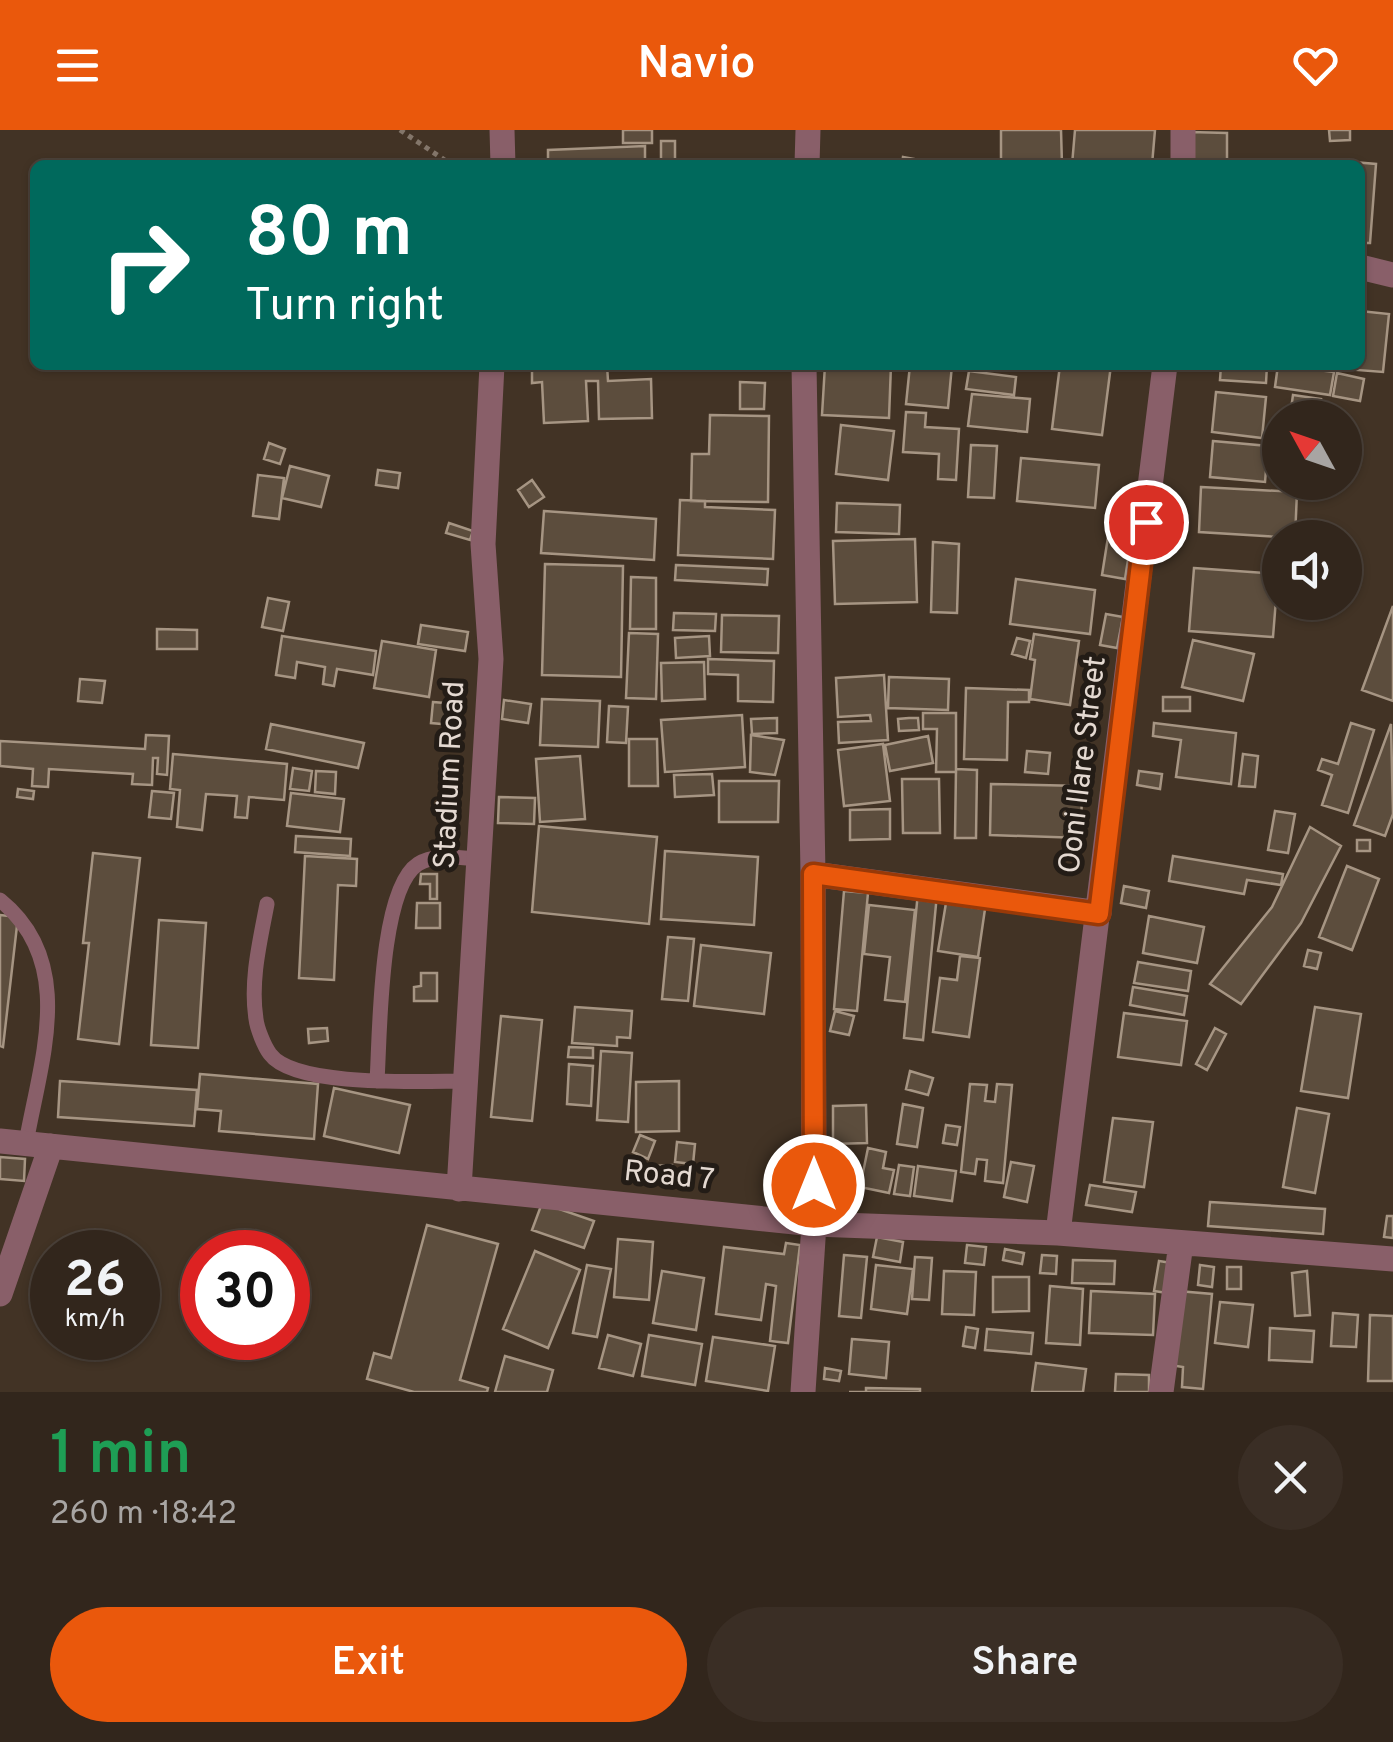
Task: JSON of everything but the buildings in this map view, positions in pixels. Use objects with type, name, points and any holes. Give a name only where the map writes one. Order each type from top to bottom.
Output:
[{"type":"street","points":[[502,130],[504,160]]},
{"type":"street","points":[[807,160],[808,130]]},
{"type":"street","points":[[1183,130],[1183,160]]},
{"type":"street","points":[[1365,268],[1393,275]]},
{"type":"street","name":"Stadium Road","points":[[459,1189],[490,659],[484,544],[492,370]]},
{"type":"street","points":[[803,1392],[814,1224],[813,874],[804,370]]},
{"type":"street","name":"Ooni Ilare Street","points":[[1058,1233],[1164,370]]},
{"type":"street","points":[[813,874],[1099,914]]},
{"type":"street","points":[[0,1294],[26,1143]]},
{"type":"street","name":"Road 7","points":[[26,1143],[814,1224],[1058,1233],[1393,1259]]},
{"type":"street","points":[[1161,1392],[1181,1243]]},
{"type":"lane","points":[[377,1080],[386,944],[400,884],[417,865],[441,857],[478,858]]},
{"type":"lane","points":[[0,900],[28,927],[40,949],[46,974],[48,1012],[26,1143]]},
{"type":"lane","points":[[267,904],[255,969],[256,1021],[270,1056],[288,1068],[327,1078],[465,1082]]},
{"type":"path","points":[[400,130],[445,160]]},
{"type":"route","points":[[814,1185],[813,874],[1099,914],[1146,522]]}]
